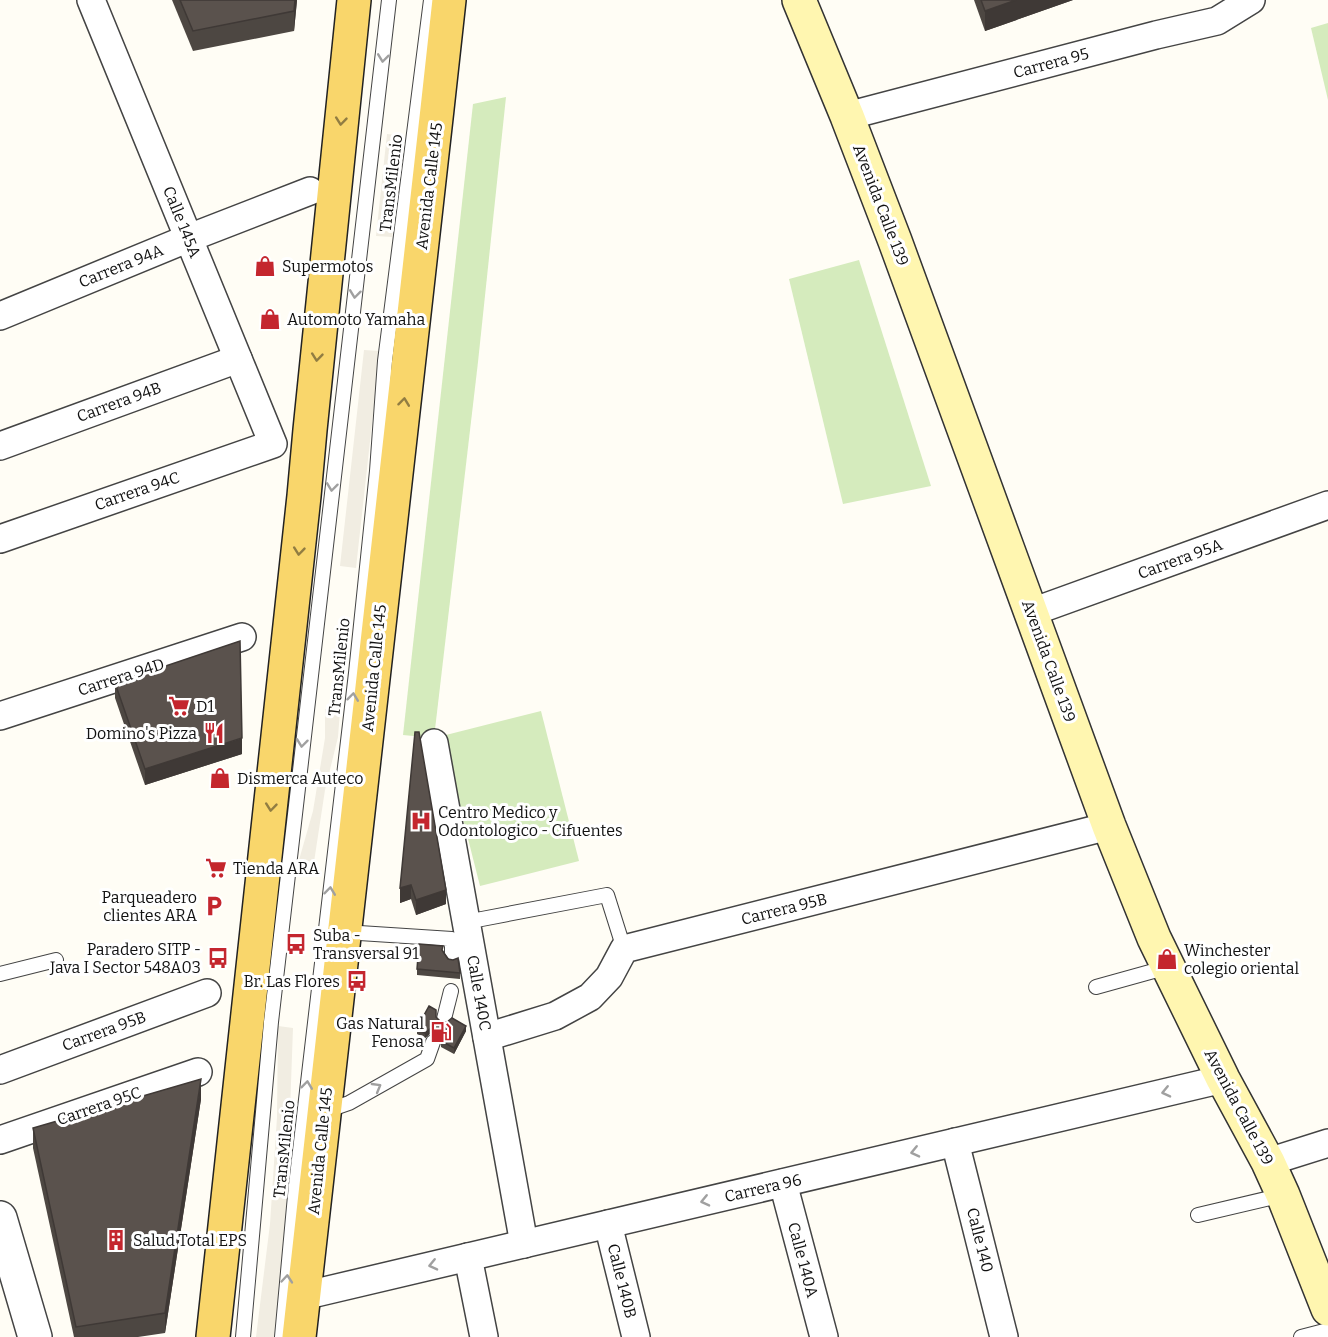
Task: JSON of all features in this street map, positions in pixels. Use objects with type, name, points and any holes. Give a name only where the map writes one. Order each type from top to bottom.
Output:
[{"type":"main road","points":[[213,1337],[301,531],[354,0]]},
{"type":"main road","name":"Avenida Calle 145","points":[[299,1337],[438,109],[448,0]]},
{"type":"main road","name":"Avenida Calle 139","points":[[799,0],[847,116],[1032,612],[1109,826],[1154,938],[1223,1079],[1268,1162],[1328,1309]]},
{"type":"street","name":"Calle 145A","points":[[91,0],[273,444]]},
{"type":"street","name":"Carrera 95","points":[[847,116],[1217,21],[1251,0]]},
{"type":"street","name":"Carrera 94A","points":[[0,316],[310,191]]},
{"type":"street","name":"Carrera 94B","points":[[0,446],[238,359]]},
{"type":"street","name":"Carrera 94C","points":[[0,539],[273,444]]},
{"type":"street","name":"Carrera 95A","points":[[1032,612],[1328,505]]},
{"type":"street","name":"Carrera 94D","points":[[0,716],[242,637]]},
{"type":"street","name":"Calle 140C","points":[[434,743],[524,1244]]},
{"type":"street","name":"Carrera 95B","points":[[624,950],[1109,826]]},
{"type":"street","points":[[487,1037],[555,1016],[591,997],[609,977],[624,950]]},
{"type":"street","name":"Carrera 95B","points":[[0,1070],[207,993]]},
{"type":"street","name":"Carrera 95C","points":[[0,1140],[198,1072]]},
{"type":"street","name":"Carrera 96","points":[[303,1296],[1223,1079]]},
{"type":"street","name":"Calle 140","points":[[956,1142],[1004,1337]]},
{"type":"street","points":[[1268,1162],[1328,1143]]},
{"type":"street","name":"Calle 140A","points":[[783,1183],[824,1337]]},
{"type":"street","points":[[0,1218],[35,1337]]},
{"type":"street","name":"Calle 140B","points":[[608,1224],[636,1337]]},
{"type":"street","points":[[468,1257],[484,1337]]},
{"type":"lane","name":"TransMilenio","points":[[243,1337],[271,1022],[389,0]]},
{"type":"lane","name":"TransMilenio","points":[[282,1337],[297,1173],[356,673],[377,471],[385,361],[431,0]]},
{"type":"lane","points":[[466,922],[607,895],[624,950]]},
{"type":"lane","points":[[344,932],[452,939],[452,956]]},
{"type":"lane","points":[[0,974],[56,960]]},
{"type":"lane","points":[[1096,987],[1168,967]]},
{"type":"lane","points":[[444,1019],[451,991]]},
{"type":"lane","points":[[324,1112],[349,1103],[427,1059],[432,1042]]},
{"type":"lane","points":[[1198,1215],[1283,1195]]},
{"type":"lane","points":[[1300,1337],[1328,1330]]},
{"type":"green space","points":[[1328,23],[1328,100],[1311,28]]},
{"type":"green space","points":[[506,97],[434,738],[403,735],[473,104]]},
{"type":"green space","points":[[859,260],[931,486],[843,504],[789,279]]},
{"type":"green space","points":[[541,711],[579,861],[480,886],[442,736]]},
{"type":"shaded area","points":[[387,134],[404,136],[392,237],[376,236]]},
{"type":"shaded area","points":[[364,350],[380,351],[356,568],[340,566]]},
{"type":"shaded area","points":[[325,709],[340,711],[338,737],[325,790],[314,862],[299,860],[313,811],[325,738]]},
{"type":"shaded area","points":[[278,1026],[293,1028],[287,1194],[276,1337],[256,1337],[270,1224],[277,1117]]},
{"type":"building","points":[[180,0],[295,0],[294,11],[193,31]]},
{"type":"building","points":[[981,0],[1016,0],[985,11]]},
{"type":"building","name":"D1","points":[[240,641],[242,738],[145,769],[115,683]]},
{"type":"building","name":"Centro Medico y Odontologico - Cifuentes","points":[[415,732],[419,732],[446,890],[416,900],[411,885],[400,888]]},
{"type":"building","points":[[419,944],[443,946],[442,950],[448,959],[458,958],[460,973],[417,969]]},
{"type":"building","name":"Gas Natural Fenosa","points":[[429,1006],[436,1010],[436,1017],[441,1022],[447,1022],[452,1018],[466,1026],[454,1048],[441,1041],[442,1035],[437,1029],[431,1028],[425,1033],[417,1028]]},
{"type":"building","name":"Salud Total EPS","points":[[201,1079],[165,1313],[76,1327],[33,1128]]},
{"type":"place","name":"Supermotos","points":[[265,266]]},
{"type":"place","name":"Automoto Yamaha","points":[[270,319]]},
{"type":"place","name":"D1","points":[[179,706]]},
{"type":"place","name":"Domino's Pizza","points":[[214,733]]},
{"type":"place","name":"Dismerca Auteco","points":[[220,778]]},
{"type":"place","name":"Centro Medico y Odontologico - Cifuentes","points":[[421,821]]},
{"type":"place","name":"Tienda ARA","points":[[216,868]]},
{"type":"place","name":"Parqueadero clientes ARA","points":[[214,906]]},
{"type":"place","name":"Suba - Transversal 91","points":[[296,944]]},
{"type":"place","name":"Paradero SITP - Java I Sector 548A03","points":[[218,958]]},
{"type":"place","name":"Winchester colegio oriental","points":[[1167,959]]},
{"type":"place","name":"Br. Las Flores","points":[[357,981]]},
{"type":"place","name":"Gas Natural Fenosa","points":[[441,1032]]},
{"type":"place","name":"Salud Total EPS","points":[[116,1240]]}]
